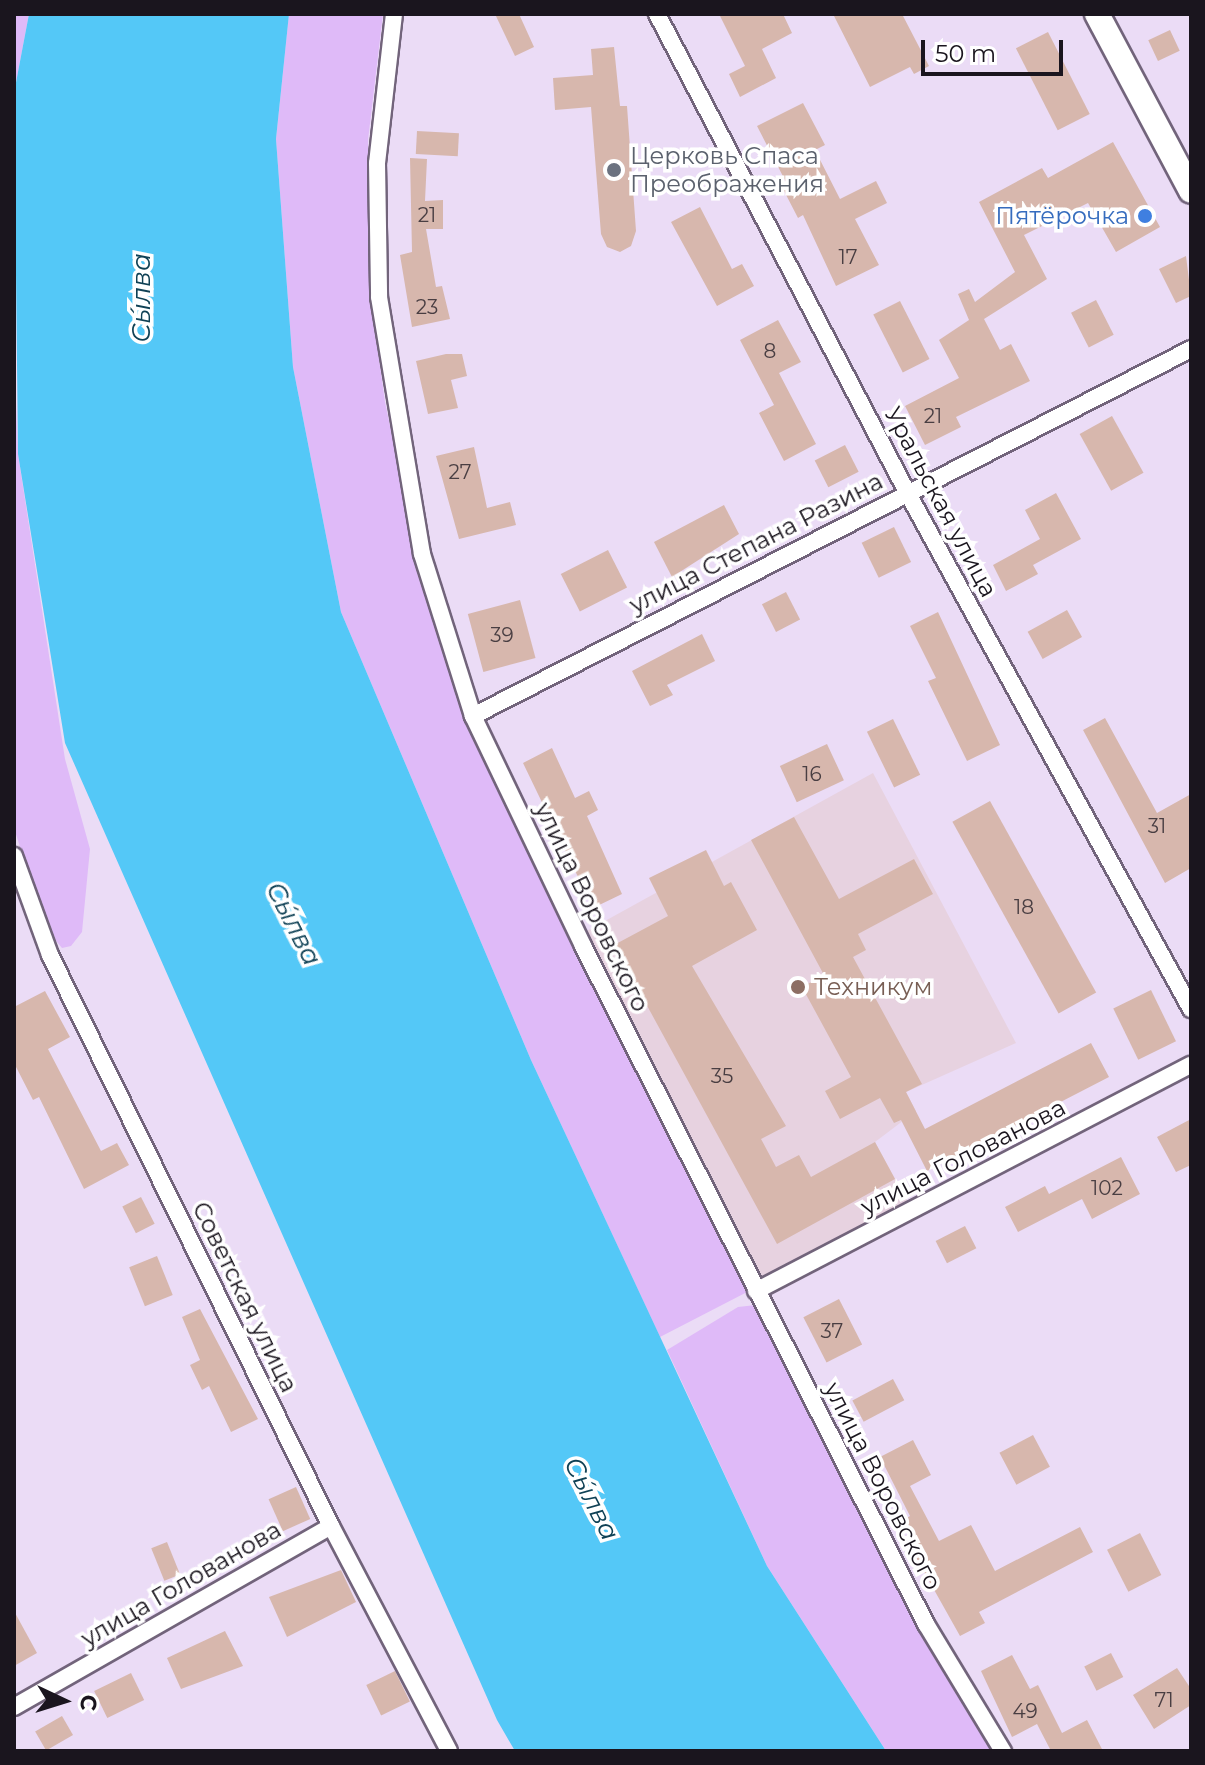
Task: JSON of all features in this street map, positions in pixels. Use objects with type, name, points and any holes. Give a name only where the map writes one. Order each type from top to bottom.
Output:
[{"type":"main road","points":[[1097,14],[1191,191]]},
{"type":"street","name":"Уральская улица","points":[[657,14],[907,492],[1191,1009]]},
{"type":"street","name":"улица Воровского","points":[[396,15],[377,163],[379,297],[422,554],[473,716],[756,1291],[926,1624],[1003,1751]]},
{"type":"street","name":"улица Степана Разина","points":[[473,716],[1191,349]]},
{"type":"street","name":"Советская улица","points":[[14,856],[50,955],[331,1526],[449,1751]]},
{"type":"street","name":"улица Голованова","points":[[756,1291],[1191,1065]]},
{"type":"street","name":"улица Голованова","points":[[14,1707],[331,1526]]},
{"type":"shaded area","points":[[14,14],[29,14],[14,93]]},
{"type":"shaded area","points":[[289,14],[383,14],[368,140],[372,308],[385,402],[421,573],[466,725],[624,1050],[751,1290],[660,1337],[531,1060],[341,612],[293,367],[276,139]]},
{"type":"shaded area","points":[[14,349],[18,454],[65,759],[90,849],[82,932],[71,946],[62,948],[46,929],[14,828]]},
{"type":"shaded area","name":"Техникум","points":[[873,773],[1016,1043],[906,1092],[916,1111],[875,1142],[910,1206],[758,1285],[585,932]]},
{"type":"shaded area","points":[[756,1305],[1001,1751],[886,1751],[767,1566],[667,1350],[738,1307]]},
{"type":"water","name":"Сы́лва","points":[[29,14],[289,14],[276,139],[293,367],[341,612],[531,1060],[767,1566],[886,1751],[515,1751],[497,1720],[65,743],[18,454],[14,93]]},
{"type":"building","points":[[495,14],[519,14],[534,47],[515,56]]},
{"type":"building","points":[[719,14],[783,14],[792,33],[762,49],[776,78],[740,97],[729,74],[745,66]]},
{"type":"building","points":[[833,14],[902,14],[929,66],[914,74],[910,67],[870,87]]},
{"type":"building","points":[[1170,30],[1180,51],[1158,61],[1148,40]]},
{"type":"building","points":[[1048,32],[1090,114],[1058,130],[1016,48]]},
{"type":"building","name":"Церковь Спаса Преображения","points":[[614,47],[620,106],[627,106],[636,231],[631,246],[620,252],[607,247],[601,234],[591,107],[555,110],[553,78],[593,75],[591,49]]},
{"type":"building","points":[[803,103],[825,145],[815,150],[840,199],[876,181],[887,203],[855,219],[879,265],[836,286],[803,215],[798,218],[783,189],[788,186],[757,126]]},
{"type":"building","points":[[417,131],[459,133],[458,156],[416,154]]},
{"type":"building","points":[[1113,142],[1160,227],[1116,252],[1088,203],[1024,235],[1047,279],[984,319],[1000,350],[1011,344],[1030,381],[956,417],[961,427],[925,445],[905,406],[959,378],[939,340],[969,320],[958,294],[969,289],[975,302],[1015,272],[979,202],[1042,168],[1048,178]]},
{"type":"building","points":[[410,158],[427,159],[425,201],[443,200],[443,229],[426,229],[436,287],[442,286],[450,319],[412,327],[400,255],[412,252]]},
{"type":"building","points":[[700,207],[732,269],[742,264],[754,286],[717,306],[671,222]]},
{"type":"building","points":[[1186,256],[1191,296],[1176,303],[1159,269]]},
{"type":"building","points":[[1096,300],[1114,335],[1089,347],[1071,313]]},
{"type":"building","points":[[900,301],[930,359],[903,373],[873,315]]},
{"type":"building","points":[[778,320],[801,362],[779,373],[816,444],[784,461],[759,413],[774,405],[740,340]]},
{"type":"building","points":[[446,354],[462,354],[467,376],[451,380],[458,408],[428,414],[416,361]]},
{"type":"building","points":[[1112,416],[1144,473],[1111,491],[1080,434]]},
{"type":"building","points":[[845,445],[859,472],[828,487],[815,460]]},
{"type":"building","points":[[474,447],[487,508],[510,502],[516,525],[459,539],[436,456]]},
{"type":"building","points":[[1056,493],[1081,539],[1033,565],[1038,574],[1006,591],[993,565],[1040,539],[1025,510]]},
{"type":"building","points":[[724,505],[739,534],[672,577],[654,542]]},
{"type":"building","points":[[894,527],[911,562],[879,578],[862,543]]},
{"type":"building","points":[[608,550],[627,587],[580,611],[561,574]]},
{"type":"building","points":[[786,592],[800,620],[776,632],[762,604]]},
{"type":"building","points":[[520,600],[536,658],[483,672],[468,614]]},
{"type":"building","points":[[1067,610],[1082,637],[1043,659],[1028,632]]},
{"type":"building","points":[[938,612],[1000,745],[967,761],[928,681],[936,678],[910,626]]},
{"type":"building","points":[[702,634],[715,661],[667,685],[673,695],[650,706],[632,671]]},
{"type":"building","points":[[1105,718],[1157,813],[1191,794],[1191,868],[1165,883],[1083,730]]},
{"type":"building","points":[[893,719],[920,775],[894,787],[867,732]]},
{"type":"building","points":[[827,744],[844,780],[797,802],[780,766]]},
{"type":"building","points":[[552,748],[575,798],[589,791],[598,810],[587,816],[622,894],[593,908],[523,763]]},
{"type":"building","points":[[990,801],[1096,993],[1059,1013],[952,822]]},
{"type":"building","points":[[794,817],[839,899],[914,859],[933,894],[858,934],[866,950],[853,957],[922,1084],[906,1092],[925,1129],[1091,1043],[1109,1077],[927,1171],[901,1120],[894,1123],[880,1098],[840,1119],[825,1091],[851,1077],[802,987],[824,975],[751,840]]},
{"type":"building","points":[[706,850],[724,886],[731,882],[757,930],[692,966],[786,1126],[761,1139],[776,1167],[799,1155],[811,1177],[875,1142],[895,1179],[777,1244],[614,945],[668,916],[649,878]]},
{"type":"building","points":[[1151,990],[1176,1041],[1138,1060],[1113,1008]]},
{"type":"building","points":[[45,991],[70,1037],[48,1049],[101,1151],[117,1143],[129,1165],[84,1189],[39,1097],[33,1100],[14,1063],[14,1007]]},
{"type":"building","points":[[1191,1119],[1191,1165],[1176,1172],[1157,1137]]},
{"type":"building","points":[[1121,1157],[1140,1194],[1092,1219],[1082,1199],[1018,1232],[1005,1207],[1045,1186],[1049,1194]]},
{"type":"building","points":[[141,1197],[155,1224],[136,1233],[122,1207]]},
{"type":"building","points":[[965,1226],[976,1248],[947,1263],[936,1241]]},
{"type":"building","points":[[157,1256],[173,1295],[145,1306],[129,1267]]},
{"type":"building","points":[[839,1299],[862,1344],[827,1363],[803,1317]]},
{"type":"building","points":[[200,1309],[258,1419],[231,1432],[209,1386],[202,1390],[190,1365],[200,1360],[182,1317]]},
{"type":"building","points":[[893,1379],[904,1400],[864,1422],[852,1401]]},
{"type":"building","points":[[1033,1435],[1050,1467],[1016,1485],[999,1453]]},
{"type":"building","points":[[913,1440],[931,1475],[910,1486],[939,1541],[971,1525],[995,1571],[1080,1527],[1093,1552],[979,1612],[985,1623],[960,1636],[914,1554],[919,1552],[903,1520],[910,1516],[880,1457]]},
{"type":"building","points":[[296,1487],[310,1519],[283,1531],[269,1499]]},
{"type":"building","points":[[1140,1533],[1161,1575],[1128,1592],[1107,1550]]},
{"type":"building","points":[[167,1542],[180,1574],[164,1581],[151,1548]]},
{"type":"building","points":[[341,1570],[356,1602],[287,1637],[269,1597]]},
{"type":"building","points":[[14,1611],[37,1653],[14,1666]]},
{"type":"building","points":[[225,1631],[243,1666],[181,1689],[167,1658]]},
{"type":"building","points":[[1111,1653],[1123,1677],[1097,1691],[1084,1667]]},
{"type":"building","points":[[1012,1655],[1030,1689],[1038,1685],[1062,1733],[1087,1720],[1103,1751],[1051,1751],[1037,1724],[1012,1737],[981,1671]]},
{"type":"building","points":[[1177,1668],[1191,1689],[1191,1705],[1154,1729],[1133,1695]]},
{"type":"building","points":[[395,1671],[410,1702],[381,1716],[366,1685]]},
{"type":"building","points":[[131,1673],[144,1700],[107,1718],[94,1691]]},
{"type":"building","points":[[62,1716],[73,1735],[46,1751],[35,1732]]},
{"type":"place","name":"Церковь Спаса Преображения","points":[[614,170]]},
{"type":"place","name":"Пятёрочка","points":[[1145,216]]},
{"type":"place","name":"Техникум","points":[[798,987]]}]
